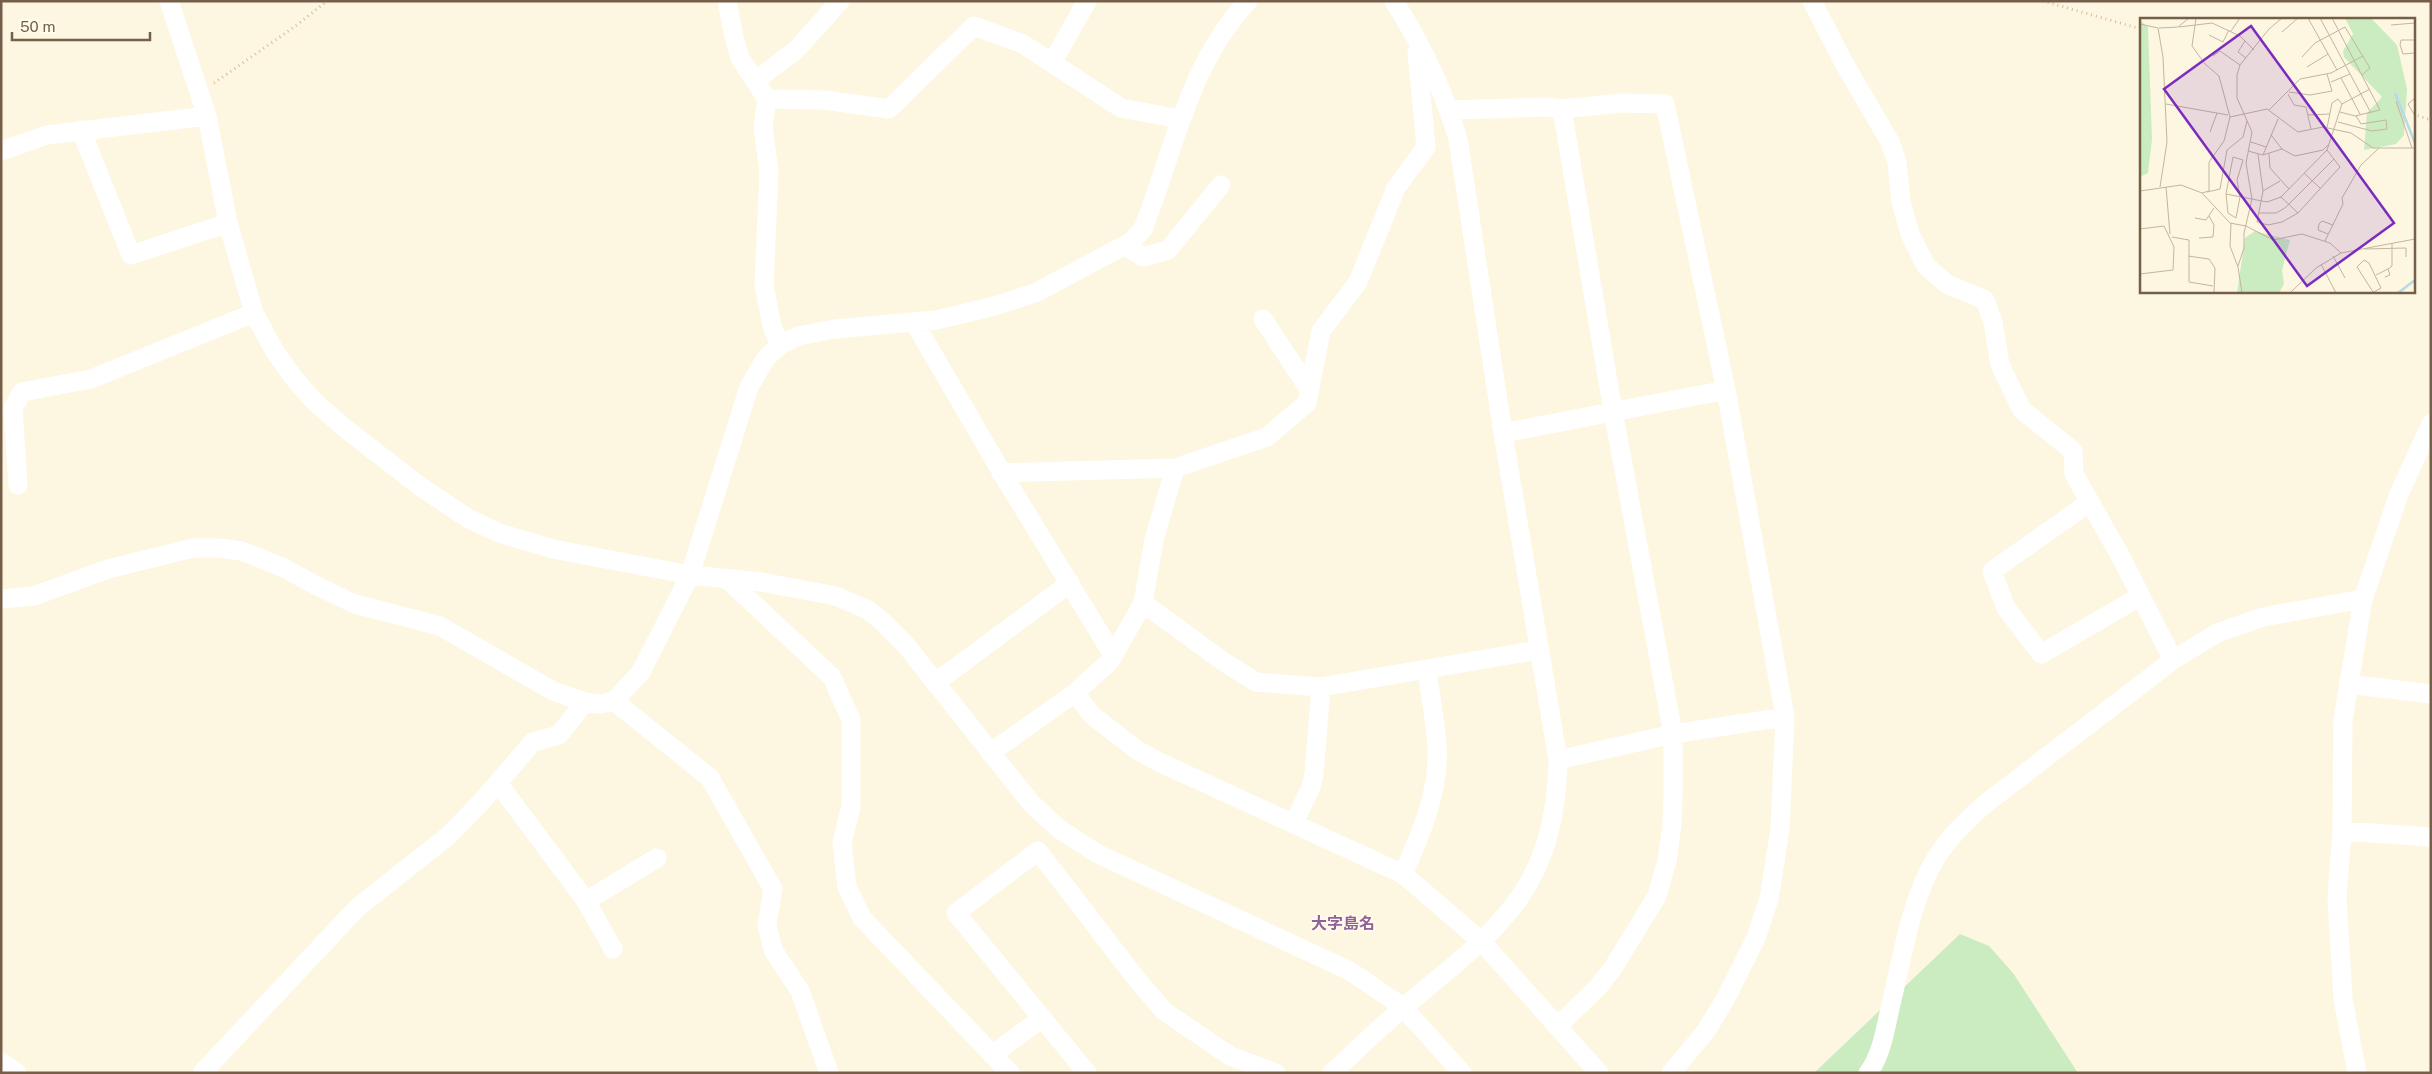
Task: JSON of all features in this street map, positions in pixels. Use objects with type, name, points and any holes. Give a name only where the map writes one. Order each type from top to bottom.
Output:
[{"type":"street","points":[[169,1],[207,116],[228,223],[254,313],[274,350],[293,377],[314,401],[342,426],[421,487],[468,519],[502,534],[553,549],[690,575],[761,582],[836,596],[868,610],[893,631],[1031,803],[1074,840],[1098,854],[1343,968],[1403,1007],[1462,1073]]},
{"type":"street","points":[[727,1],[740,58],[767,99],[763,128],[769,172],[764,285],[772,326],[780,344]]},
{"type":"street","points":[[755,80],[796,50],[840,1]]},
{"type":"street","points":[[1052,62],[1087,1]]},
{"type":"street","points":[[1,599],[34,596],[108,570],[183,550],[220,548],[242,551],[284,568],[355,604],[440,626],[553,691],[585,702],[600,704],[614,701],[632,682],[652,654],[690,575],[749,387],[766,358],[780,344],[798,336],[835,329],[936,320],[991,307],[1035,293],[1125,246],[1143,229],[1180,118],[1198,73],[1214,46],[1248,1]]},
{"type":"street","points":[[1332,1073],[1403,1007],[1482,942],[1520,899],[1536,872],[1555,812],[1558,760],[1503,433],[1458,139],[1450,110],[1416,39],[1394,1]]},
{"type":"street","points":[[1812,1],[1844,63],[1890,142],[1897,162],[1903,210],[1910,234],[1926,266],[1947,284],[1985,300],[1993,322],[2000,365],[2022,410],[2073,451],[2074,474],[2141,596],[2173,660]]},
{"type":"street","points":[[767,99],[824,100],[889,109],[974,26],[1024,44],[1121,108],[1180,118]]},
{"type":"street","points":[[1002,473],[1175,468],[1267,437],[1307,403],[1321,331],[1358,282],[1396,188],[1426,147],[1416,39]]},
{"type":"street","points":[[1450,110],[1548,107],[1562,109],[1620,103],[1665,104],[1726,390],[1784,718],[1780,829],[1769,898],[1756,938],[1726,998],[1706,1031],[1671,1073]]},
{"type":"street","points":[[1558,1026],[1598,987],[1613,968],[1657,896],[1667,861],[1672,825],[1673,734],[1613,411],[1562,109]]},
{"type":"street","points":[[1,151],[47,135],[207,116]]},
{"type":"street","points":[[81,130],[131,255],[228,223]]},
{"type":"street","points":[[1125,246],[1143,256],[1168,250],[1221,185]]},
{"type":"street","points":[[18,485],[13,408],[22,392],[91,379],[254,313]]},
{"type":"street","points":[[1263,319],[1309,389]]},
{"type":"street","points":[[914,322],[1002,473],[1113,655]]},
{"type":"street","points":[[1503,433],[1726,390]]},
{"type":"street","points":[[2357,1073],[2343,999],[2337,906],[2342,831],[2343,720],[2363,599],[2399,494],[2431,424]]},
{"type":"street","points":[[990,753],[1075,693],[1096,675],[1113,655],[1143,603],[1154,540],[1175,468]]},
{"type":"street","points":[[2090,502],[1992,571],[2006,608],[2041,654],[2141,596]]},
{"type":"street","points":[[727,579],[832,677],[851,720],[851,806],[842,843],[847,887],[862,918],[1010,1073]]},
{"type":"street","points":[[935,683],[1070,583]]},
{"type":"street","points":[[1868,1073],[1882,1044],[1908,931],[1920,894],[1936,859],[1947,843],[1985,804],[2173,660],[2217,634],[2263,617],[2363,599]]},
{"type":"street","points":[[1143,603],[1224,662],[1256,682],[1320,687],[1540,650]]},
{"type":"street","points":[[1403,874],[1428,812],[1436,764],[1437,746],[1427,669]]},
{"type":"street","points":[[2348,684],[2431,694]]},
{"type":"street","points":[[1294,824],[1311,787],[1314,774],[1320,687]]},
{"type":"street","points":[[1075,693],[1092,715],[1137,750],[1208,785],[1403,874],[1482,942],[1599,1073]]},
{"type":"street","points":[[614,701],[710,778],[773,889],[767,925],[773,950],[800,991],[829,1073]]},
{"type":"street","points":[[202,1073],[357,908],[448,836],[498,783],[533,742],[559,735],[585,702]]},
{"type":"street","points":[[1558,760],[1673,734],[1784,718]]},
{"type":"street","points":[[498,783],[586,901],[613,948]]},
{"type":"street","points":[[2342,831],[2431,837]]},
{"type":"street","points":[[1087,1073],[956,913],[1038,851],[1139,982],[1164,1011],[1230,1056],[1276,1073]]},
{"type":"street","points":[[586,901],[657,858]]},
{"type":"street","points":[[992,1055],[1042,1018]]},
{"type":"street","points":[[1,1062],[17,1073]]},
{"type":"path","points":[[199,93],[327,1]]},
{"type":"path","points":[[2043,1],[2140,29]]},
{"type":"path","points":[[2414,114],[2431,120]]},
{"type":"green space","points":[[1960,934],[1989,946],[2013,973],[2078,1073],[1814,1073]]},
{"type":"district","name":"大字島名","points":[[1343,923]]}]
